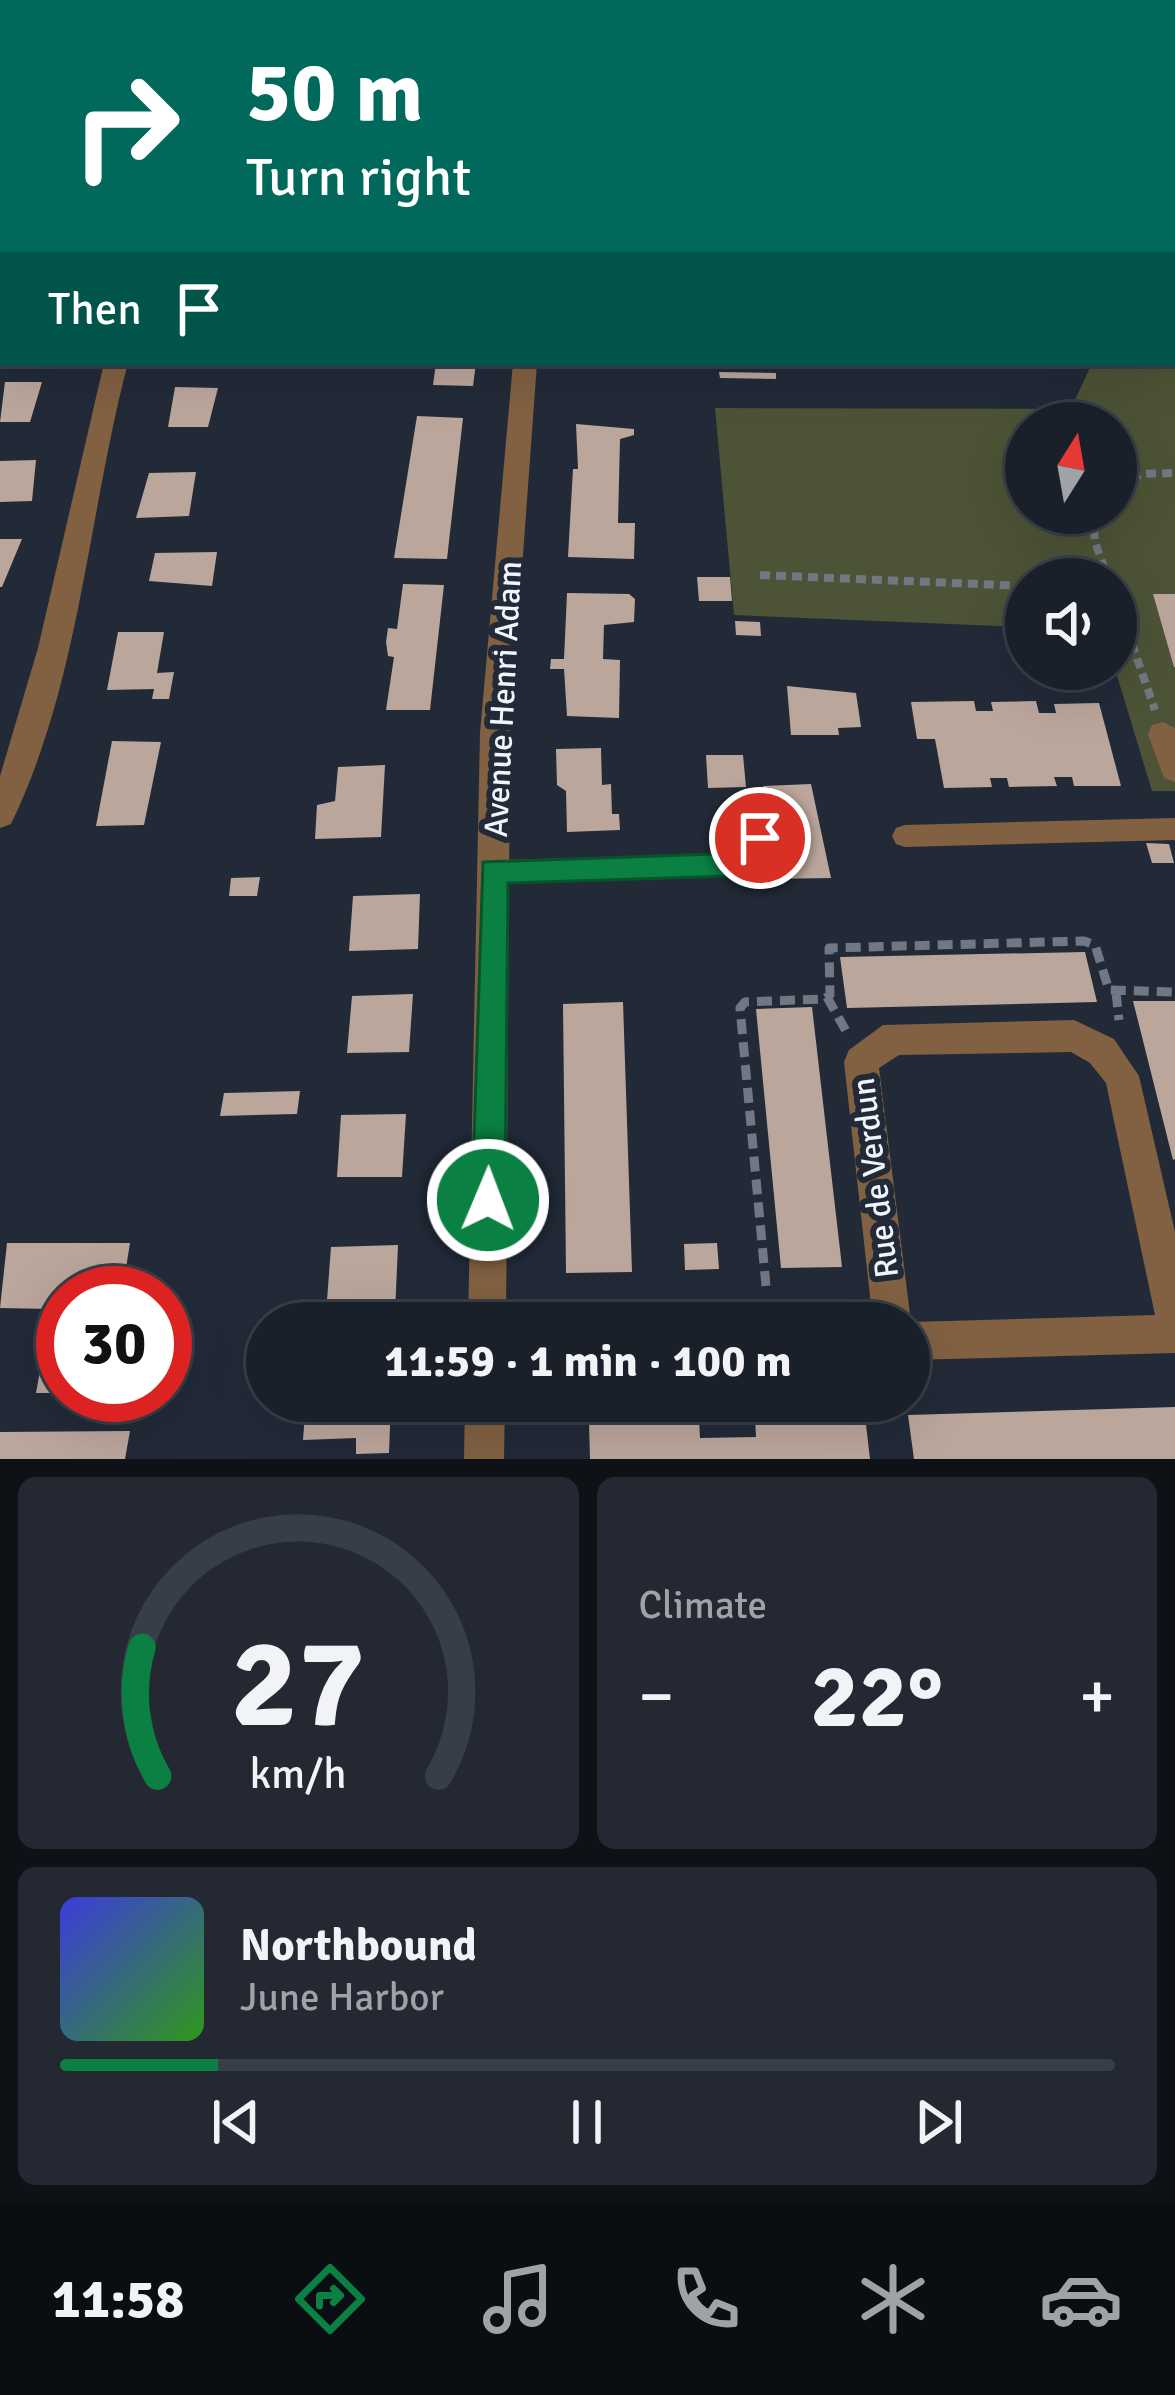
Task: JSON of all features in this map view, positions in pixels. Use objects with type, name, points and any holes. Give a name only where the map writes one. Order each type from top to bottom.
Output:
[{"type":"street","points":[[0,814],[33,729],[96,428],[115,366]]},
{"type":"street","name":"Avenue Henri Adam","points":[[487,1302],[495,733],[525,366]]},
{"type":"street","points":[[1163,734],[1175,769]]},
{"type":"street","name":"Rue de Verdun","points":[[890,1302],[861,1062],[883,1041],[899,1039],[1074,1036],[1102,1051],[1122,1076],[1175,1317]]},
{"type":"street","points":[[930,1340],[1175,1334]]},
{"type":"street","points":[[484,1459],[485,1422]]},
{"type":"lane","points":[[905,836],[1175,829]]},
{"type":"lane","points":[[494,871],[714,866],[732,863],[760,838]]},
{"type":"path","points":[[1137,476],[1175,473]]},
{"type":"path","points":[[760,575],[1005,585]]},
{"type":"path","points":[[1137,659],[1163,734]]},
{"type":"green space","points":[[1091,366],[1175,366],[1175,791],[1152,791],[1121,690],[1137,690],[1137,558],[1005,558],[1005,626],[734,615],[715,408],[1005,409],[1005,534],[1137,534],[1137,402],[1074,402]]},
{"type":"building","points":[[436,366],[476,366],[473,386],[433,385]]},
{"type":"building","points":[[719,372],[776,373],[776,379],[720,378]]},
{"type":"building","points":[[5,382],[42,382],[30,422],[0,422]]},
{"type":"building","points":[[175,387],[218,388],[208,427],[168,427]]},
{"type":"building","points":[[417,416],[463,418],[447,559],[394,558]]},
{"type":"building","points":[[576,424],[634,429],[634,435],[620,439],[618,523],[635,523],[634,559],[568,557],[573,469],[578,469]]},
{"type":"building","points":[[36,460],[32,501],[0,502],[0,461]]},
{"type":"building","points":[[196,472],[189,516],[136,518],[149,473]]},
{"type":"building","points":[[0,539],[22,539],[2,587],[0,587]]},
{"type":"building","points":[[217,552],[212,586],[149,581],[155,553]]},
{"type":"building","points":[[697,577],[730,577],[732,601],[699,601]]},
{"type":"building","points":[[403,584],[444,585],[430,710],[386,710],[394,657],[388,656],[386,642],[388,628],[397,629]]},
{"type":"building","points":[[567,593],[629,594],[635,599],[634,622],[604,625],[603,659],[620,660],[619,718],[567,716],[564,669],[550,669],[551,659],[564,659]]},
{"type":"building","points":[[1153,594],[1175,594],[1175,667],[1174,667]]},
{"type":"building","points":[[735,621],[760,622],[761,636],[736,635]]},
{"type":"building","points":[[118,632],[164,632],[157,673],[174,672],[169,699],[152,699],[154,689],[107,690]]},
{"type":"building","points":[[787,686],[856,693],[861,727],[838,728],[839,735],[791,735]]},
{"type":"building","points":[[974,701],[976,711],[993,711],[991,702],[1036,701],[1039,713],[1056,713],[1054,704],[1099,703],[1121,786],[1074,786],[1072,777],[1054,777],[1057,786],[1009,787],[1007,778],[990,778],[992,787],[944,788],[935,739],[917,739],[911,702]]},
{"type":"building","points":[[112,741],[161,742],[144,825],[96,826]]},
{"type":"building","points":[[601,748],[602,785],[611,784],[612,814],[619,814],[620,830],[567,832],[566,791],[557,785],[556,749]]},
{"type":"building","points":[[706,755],[743,755],[746,787],[708,788]]},
{"type":"building","points":[[385,765],[381,837],[315,839],[317,805],[335,801],[338,767]]},
{"type":"building","points":[[811,784],[831,878],[772,879],[763,786]]},
{"type":"building","points":[[1146,843],[1169,844],[1174,863],[1152,863]]},
{"type":"building","points":[[260,877],[257,896],[229,896],[231,878]]},
{"type":"building","points":[[420,894],[418,949],[349,951],[353,896]]},
{"type":"building","points":[[1085,952],[1097,1002],[847,1008],[840,957]]},
{"type":"building","points":[[413,994],[409,1052],[347,1053],[352,996]]},
{"type":"building","points":[[1133,1001],[1175,1001],[1173,1160]]},
{"type":"building","points":[[623,1002],[632,1272],[566,1273],[563,1004]]},
{"type":"building","points":[[812,1007],[842,1267],[781,1268],[756,1009]]},
{"type":"building","points":[[300,1091],[297,1114],[220,1116],[224,1093]]},
{"type":"building","points":[[406,1114],[402,1177],[337,1177],[341,1115]]},
{"type":"building","points":[[7,1243],[130,1243],[126,1266],[36,1266],[36,1309],[0,1308]]},
{"type":"building","points":[[717,1243],[719,1269],[685,1270],[684,1244]]},
{"type":"building","points":[[398,1245],[395,1302],[327,1302],[331,1247]]},
{"type":"building","points":[[1175,1407],[1175,1459],[914,1459],[909,1422],[930,1422],[930,1414]]},
{"type":"building","points":[[304,1422],[390,1422],[389,1453],[356,1454],[356,1438],[303,1440]]},
{"type":"building","points":[[699,1422],[700,1438],[756,1437],[755,1422],[866,1422],[870,1459],[590,1459],[589,1423]]},
{"type":"building","points":[[130,1431],[125,1459],[0,1459],[0,1432]]},
{"type":"route","points":[[488,1200],[494,871],[714,866],[747,854],[760,838]]}]
